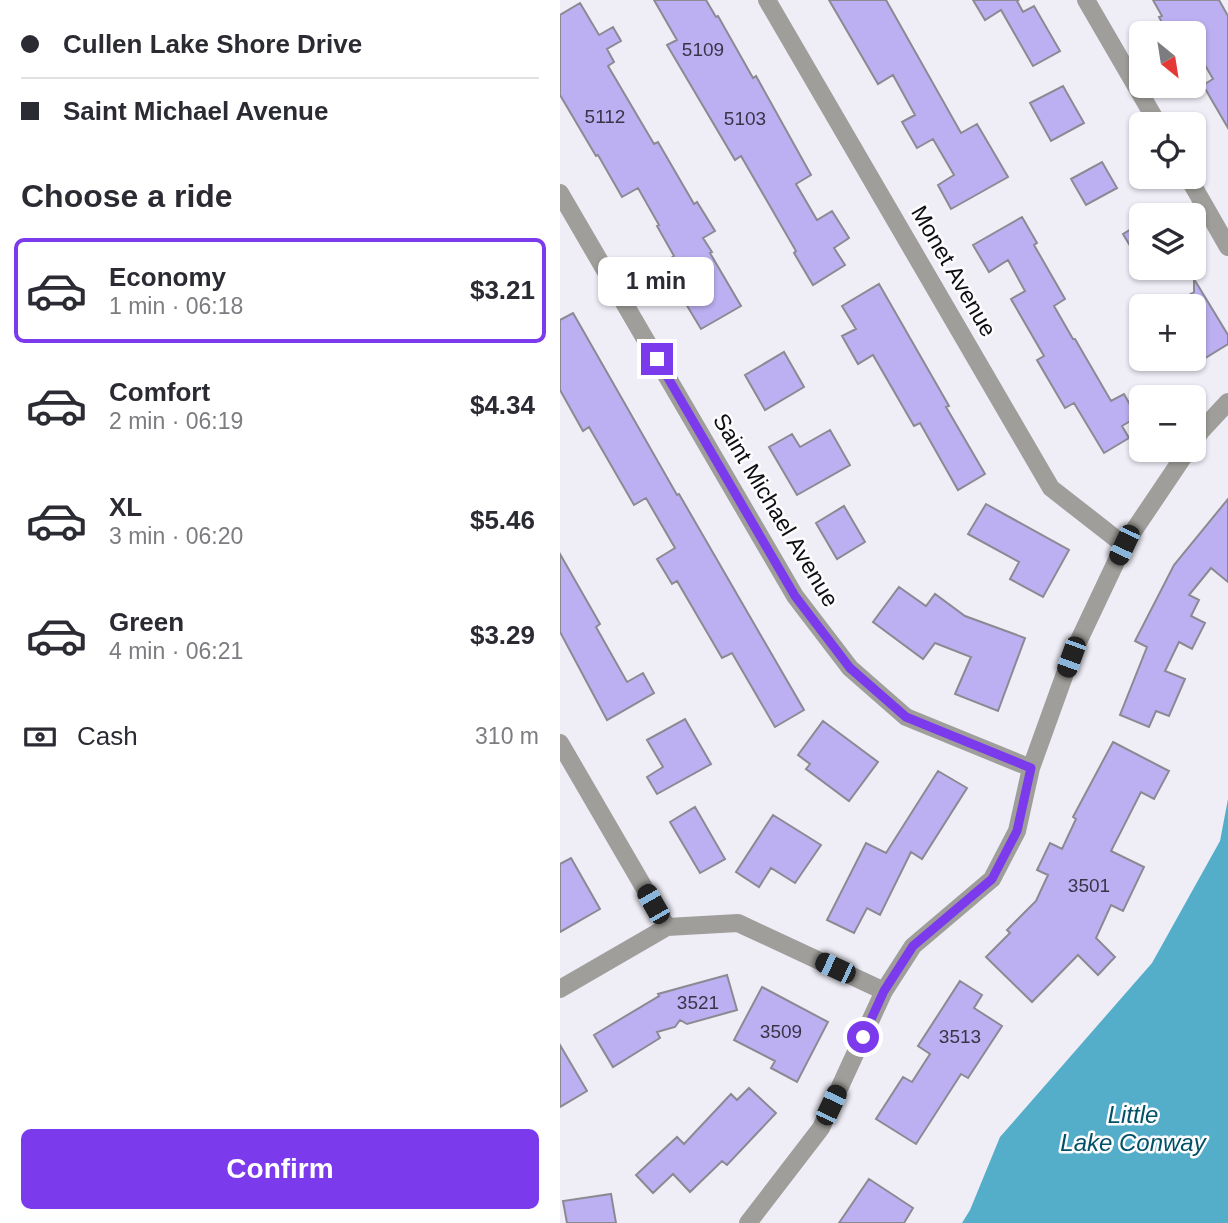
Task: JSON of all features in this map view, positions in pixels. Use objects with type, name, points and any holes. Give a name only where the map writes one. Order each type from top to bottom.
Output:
[{"type":"street","name":"Monet Avenue","points":[[767,0],[1051,488],[1124,545]]},
{"type":"street","points":[[1086,0],[1151,112]]},
{"type":"street","points":[[1195,189],[1228,247]]},
{"type":"street","name":"Saint Michael Avenue","points":[[560,193],[795,596],[850,668],[906,717],[1031,768]]},
{"type":"street","points":[[1206,425],[1228,402]]},
{"type":"street","points":[[748,1223],[821,1128],[884,991],[913,946],[992,879],[1017,831],[1031,768],[1071,657],[1124,545],[1180,462]]},
{"type":"street","points":[[560,743],[667,927]]},
{"type":"street","points":[[560,989],[667,927],[738,923],[884,991]]},
{"type":"water","name":"Little Lake Conway","points":[[1228,799],[1228,1223],[962,1223],[1000,1137],[1152,963],[1220,841]]},
{"type":"building","points":[[654,0],[706,0],[716,17],[718,16],[753,78],[756,76],[811,175],[796,184],[817,220],[832,211],[849,238],[834,248],[845,265],[813,285],[741,156],[735,160],[667,45],[677,40]]},
{"type":"building","points":[[829,0],[886,0],[961,133],[977,124],[1008,177],[951,209],[938,185],[954,175],[933,139],[917,148],[902,122],[915,115],[893,75],[878,84]]},
{"type":"building","points":[[973,0],[1019,0],[1017,1],[1023,12],[1034,6],[1060,51],[1033,66],[1001,10],[985,20]]},
{"type":"building","points":[[1153,0],[1219,0],[1228,16],[1228,128],[1206,90],[1206,83],[1213,79],[1206,67],[1206,21],[1161,21],[1159,17],[1162,16]]},
{"type":"building","points":[[580,3],[599,35],[613,27],[621,41],[607,49],[614,62],[608,66],[654,144],[658,142],[694,204],[697,202],[715,231],[703,238],[741,306],[701,329],[662,264],[674,256],[638,188],[622,197],[560,95],[560,15]]},
{"type":"building","points":[[1063,86],[1084,123],[1051,141],[1030,103]]},
{"type":"building","points":[[1102,162],[1117,188],[1086,205],[1071,179]]},
{"type":"building","points":[[1022,217],[1037,243],[1034,245],[1065,299],[1054,306],[1111,401],[1124,394],[1129,403],[1129,422],[1122,426],[1129,438],[1104,453],[1074,403],[1065,408],[1037,360],[1044,356],[1011,299],[1025,291],[1008,260],[989,272],[973,245]]},
{"type":"building","points":[[1129,230],[1129,244],[1123,234]]},
{"type":"building","points":[[1195,280],[1203,294],[1191,294],[1194,292]]},
{"type":"building","points":[[879,284],[985,474],[958,490],[920,423],[914,426],[873,355],[858,364],[842,336],[856,329],[842,306]]},
{"type":"building","points":[[1206,299],[1228,335],[1228,344],[1206,358]]},
{"type":"building","points":[[573,313],[804,710],[775,727],[732,653],[722,658],[677,581],[672,584],[657,559],[675,548],[646,498],[634,505],[589,427],[583,431],[560,390],[560,320]]},
{"type":"building","points":[[784,352],[804,387],[765,410],[745,375]]},
{"type":"building","points":[[830,430],[850,465],[797,495],[769,447],[792,434],[800,447]]},
{"type":"building","points":[[1228,499],[1228,582],[1211,568],[1189,595],[1199,600],[1191,616],[1205,623],[1192,649],[1179,642],[1165,671],[1185,679],[1169,716],[1156,711],[1149,727],[1120,715],[1147,647],[1135,641],[1174,565]]},
{"type":"building","points":[[986,504],[1069,550],[1043,597],[1010,579],[1019,562],[968,534]]},
{"type":"building","points":[[844,506],[865,542],[837,559],[816,523]]},
{"type":"building","points":[[560,554],[600,624],[596,627],[627,682],[643,673],[654,693],[607,720],[560,632]]},
{"type":"building","points":[[899,587],[926,606],[935,594],[965,616],[1025,638],[998,711],[955,694],[971,657],[935,643],[923,659],[873,622]]},
{"type":"building","points":[[685,719],[711,764],[657,794],[647,777],[663,767],[647,740]]},
{"type":"building","points":[[823,721],[878,762],[849,801],[806,769],[810,764],[798,755]]},
{"type":"building","points":[[1113,742],[1169,771],[1154,799],[1141,792],[1111,851],[1144,867],[1123,911],[1111,905],[1096,938],[1115,957],[1098,975],[1078,955],[1032,1002],[986,957],[1010,933],[1007,930],[1036,901],[1048,875],[1037,870],[1050,843],[1062,849],[1076,819],[1073,817]]},
{"type":"building","points":[[938,771],[967,788],[922,859],[911,852],[880,915],[867,908],[854,933],[827,920],[866,843],[886,853]]},
{"type":"building","points":[[695,807],[725,859],[700,873],[670,822]]},
{"type":"building","points":[[773,815],[821,845],[795,883],[771,868],[759,887],[736,872]]},
{"type":"building","points":[[571,858],[600,909],[560,932],[560,864]]},
{"type":"building","points":[[727,975],[737,1010],[687,1024],[680,1020],[675,1027],[657,1032],[660,1038],[613,1067],[594,1035],[659,996],[658,994]]},
{"type":"building","points":[[960,981],[982,995],[974,1008],[1002,1026],[968,1078],[961,1074],[916,1144],[876,1119],[903,1077],[912,1082],[930,1054],[918,1046]]},
{"type":"building","points":[[762,987],[828,1022],[797,1082],[771,1068],[775,1061],[734,1040]]},
{"type":"building","points":[[560,1045],[587,1091],[560,1107]]},
{"type":"building","points":[[749,1088],[776,1113],[727,1165],[722,1161],[690,1192],[673,1174],[653,1193],[636,1175],[677,1137],[684,1144],[731,1094],[737,1100]]},
{"type":"building","points":[[869,1179],[913,1208],[904,1223],[839,1223]]},
{"type":"building","points":[[611,1194],[616,1223],[567,1223],[563,1201]]},
{"type":"route","points":[[657,359],[795,596],[850,668],[906,717],[1031,768],[1017,831],[992,879],[913,946],[884,991],[863,1037]]}]
